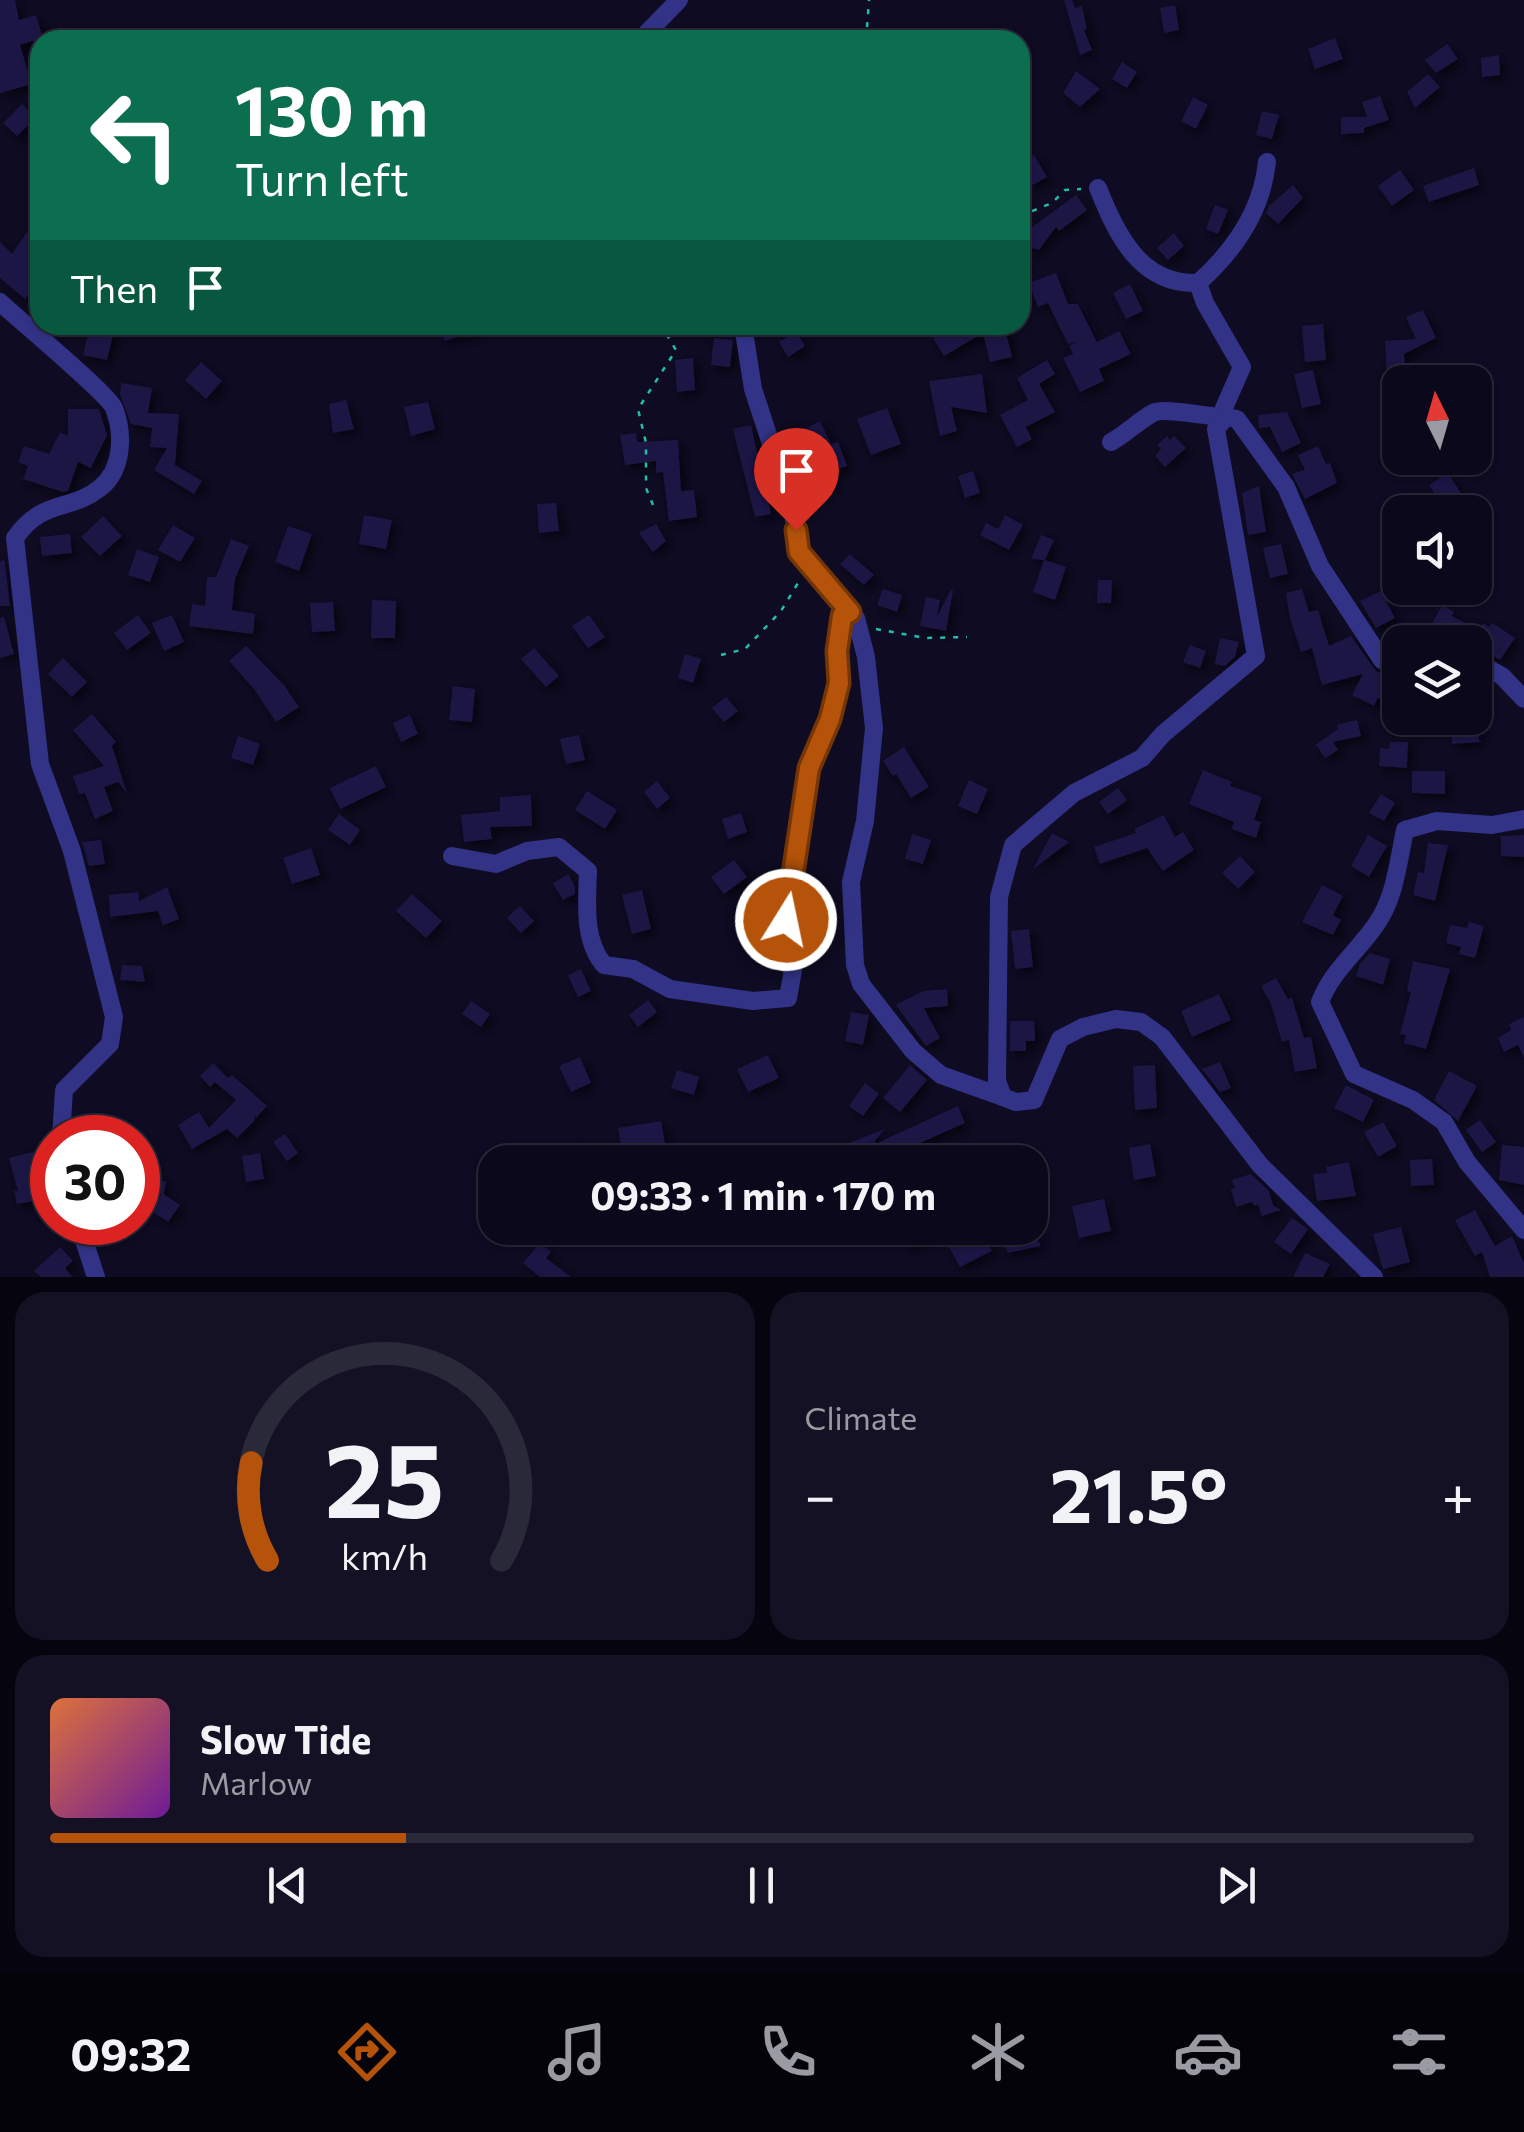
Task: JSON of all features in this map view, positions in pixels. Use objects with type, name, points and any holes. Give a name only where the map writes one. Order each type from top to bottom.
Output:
[{"type":"street","points":[[650,30],[679,0]]},
{"type":"street","points":[[1098,188],[1109,216],[1138,262],[1176,284],[1198,283],[1226,258],[1248,220],[1264,189],[1267,162]]},
{"type":"street","points":[[1198,283],[1242,367],[1224,408],[1226,417]]},
{"type":"street","points":[[0,302],[30,329]]},
{"type":"street","points":[[36,335],[114,406],[121,452],[102,487],[51,506],[27,520],[15,538],[40,764],[72,851],[114,1017],[110,1044],[64,1090],[62,1115]]},
{"type":"street","points":[[744,335],[753,389],[792,508],[799,552],[856,618],[866,658],[874,728],[865,820],[851,882],[855,965],[861,984],[914,1052],[941,1075],[1016,1102],[1034,1100],[1060,1039],[1116,1019],[1141,1022],[1162,1037],[1260,1165],[1374,1277]]},
{"type":"street","points":[[1111,442],[1166,408],[1193,416],[1237,419],[1286,487],[1320,566],[1382,660]]},
{"type":"street","points":[[1003,1096],[997,1080],[999,898],[1013,845],[1074,794],[1142,758],[1163,734],[1256,656],[1216,430],[1226,417]]},
{"type":"street","points":[[452,856],[496,864],[527,852],[559,847],[588,871],[587,920],[595,954],[604,965],[633,970],[670,989],[753,1001],[788,998],[792,970],[774,944],[786,920],[809,768],[830,719],[839,683],[837,651],[842,616],[850,612]]},
{"type":"street","points":[[1492,671],[1524,699]]},
{"type":"street","points":[[1524,819],[1492,825],[1437,821],[1405,830],[1390,900],[1376,925],[1328,981],[1320,1002],[1354,1074],[1413,1100],[1444,1122],[1467,1162],[1524,1230]]},
{"type":"street","points":[[86,1245],[96,1277]]},
{"type":"path","points":[[867,30],[869,0]]},
{"type":"path","points":[[1030,212],[1052,203],[1065,190],[1098,188]]},
{"type":"path","points":[[653,505],[646,488],[646,444],[638,409],[676,350],[667,335]]},
{"type":"path","points":[[722,655],[745,648],[781,611],[810,564]]},
{"type":"path","points":[[850,612],[872,628],[925,638],[967,637]]},
{"type":"building","points":[[0,0],[15,0],[19,20],[36,15],[41,30],[30,30],[30,42],[20,45],[30,85],[0,93]]},
{"type":"building","points":[[1064,0],[1072,0],[1075,8],[1082,6],[1087,29],[1084,30],[1092,50],[1080,55]]},
{"type":"building","points":[[1175,5],[1179,30],[1164,33],[1160,8]]},
{"type":"building","points":[[1335,38],[1343,59],[1315,69],[1308,49]]},
{"type":"building","points":[[1447,44],[1458,59],[1436,73],[1425,60]]},
{"type":"building","points":[[1499,55],[1500,75],[1482,77],[1481,58]]},
{"type":"building","points":[[1122,62],[1137,72],[1127,88],[1112,79]]},
{"type":"building","points":[[1076,71],[1100,89],[1080,107],[1063,93]]},
{"type":"building","points":[[1428,74],[1440,87],[1415,108],[1407,92]]},
{"type":"building","points":[[1380,96],[1389,120],[1364,128],[1364,133],[1341,134],[1341,117],[1367,117],[1362,102]]},
{"type":"building","points":[[1193,97],[1208,105],[1196,129],[1181,121]]},
{"type":"building","points":[[22,104],[30,112],[30,124],[17,136],[3,123]]},
{"type":"building","points":[[1262,111],[1279,115],[1272,139],[1256,135]]},
{"type":"building","points":[[1034,155],[1047,177],[1033,185],[1030,180],[1030,157]]},
{"type":"building","points":[[1474,168],[1479,185],[1429,202],[1423,186]]},
{"type":"building","points":[[1400,170],[1414,190],[1392,206],[1378,186]]},
{"type":"building","points":[[1293,185],[1303,198],[1278,224],[1266,213]]},
{"type":"building","points":[[1076,195],[1087,210],[1059,231],[1056,227],[1039,250],[1030,247],[1031,228]]},
{"type":"building","points":[[1215,205],[1228,210],[1218,234],[1206,229]]},
{"type":"building","points":[[30,228],[30,293],[25,299],[0,278],[0,242],[12,254]]},
{"type":"building","points":[[1174,233],[1184,246],[1168,260],[1157,248]]},
{"type":"building","points":[[1056,273],[1068,304],[1078,304],[1097,342],[1119,331],[1131,354],[1099,369],[1104,381],[1080,392],[1063,358],[1073,354],[1069,346],[1076,342],[1068,344],[1048,303],[1038,307],[1030,283]]},
{"type":"building","points":[[1130,284],[1143,311],[1126,319],[1113,293]]},
{"type":"building","points":[[1423,310],[1436,338],[1404,354],[1405,365],[1386,365],[1385,341],[1416,339],[1406,317]]},
{"type":"building","points":[[1323,324],[1326,360],[1305,362],[1302,326]]},
{"type":"building","points":[[88,335],[113,335],[107,360],[83,355]]},
{"type":"building","points":[[798,335],[805,346],[788,357],[779,342]]},
{"type":"building","points":[[938,335],[980,335],[944,356],[933,338]]},
{"type":"building","points":[[983,335],[1006,335],[1012,357],[990,362]]},
{"type":"building","points":[[714,338],[733,340],[730,367],[711,365]]},
{"type":"building","points":[[693,358],[695,390],[677,392],[675,360]]},
{"type":"building","points":[[1047,360],[1055,374],[1039,384],[1055,412],[1026,427],[1032,439],[1017,447],[1000,415],[1028,400],[1017,378]]},
{"type":"building","points":[[201,362],[222,381],[206,399],[185,380]]},
{"type":"building","points":[[1313,370],[1321,404],[1302,408],[1294,374]]},
{"type":"building","points":[[982,374],[987,413],[951,407],[957,431],[940,436],[929,381]]},
{"type":"building","points":[[121,383],[152,388],[148,413],[179,414],[175,465],[202,481],[194,494],[154,470],[167,448],[150,447],[152,428],[131,424],[120,395]]},
{"type":"building","points":[[346,400],[354,429],[333,433],[329,404]]},
{"type":"building","points":[[428,402],[435,429],[411,436],[404,407]]},
{"type":"building","points":[[887,408],[901,444],[871,455],[857,419]]},
{"type":"building","points":[[68,409],[99,409],[107,435],[91,468],[78,462],[68,491],[63,492],[23,479],[28,466],[18,462],[24,446],[49,454],[60,432],[68,436]]},
{"type":"building","points":[[1287,412],[1301,443],[1282,452],[1270,427],[1259,428],[1258,415]]},
{"type":"building","points":[[820,421],[831,444],[838,442],[847,466],[815,477],[800,431]]},
{"type":"building","points":[[751,425],[771,514],[755,517],[733,429]]},
{"type":"building","points":[[636,433],[637,442],[678,440],[681,491],[694,490],[697,517],[669,521],[663,472],[656,473],[656,461],[625,465],[620,435]]},
{"type":"building","points":[[1167,436],[1170,440],[1174,436],[1186,448],[1165,467],[1155,456],[1161,449],[1157,445]]},
{"type":"building","points":[[1318,446],[1337,483],[1305,499],[1292,474],[1305,470],[1298,455]]},
{"type":"building","points":[[973,471],[980,493],[965,498],[958,476]]},
{"type":"building","points":[[1449,475],[1462,495],[1435,495],[1429,485]]},
{"type":"building","points":[[1259,486],[1266,532],[1248,535],[1242,493]]},
{"type":"building","points":[[556,503],[559,531],[539,533],[537,504]]},
{"type":"building","points":[[364,515],[392,520],[386,549],[359,544]]},
{"type":"building","points":[[1005,515],[1023,525],[1009,550],[980,535],[986,523],[998,529]]},
{"type":"building","points":[[103,516],[122,536],[100,556],[81,537]]},
{"type":"building","points":[[656,524],[666,541],[653,552],[639,533]]},
{"type":"building","points":[[173,525],[195,538],[180,562],[158,550]]},
{"type":"building","points":[[288,526],[312,534],[299,571],[275,562]]},
{"type":"building","points":[[70,534],[72,553],[42,556],[40,537]]},
{"type":"building","points":[[1041,535],[1054,540],[1045,560],[1066,567],[1055,600],[1033,592],[1044,560],[1031,559]]},
{"type":"building","points":[[231,539],[249,546],[235,579],[232,610],[255,614],[253,634],[189,626],[192,604],[205,606],[207,577],[216,577]]},
{"type":"building","points":[[1281,544],[1288,574],[1270,578],[1263,548]]},
{"type":"building","points":[[137,549],[159,557],[150,582],[128,575]]},
{"type":"building","points":[[850,554],[874,575],[864,585],[840,564]]},
{"type":"building","points":[[4,560],[10,606],[0,606],[0,561]]},
{"type":"building","points":[[1098,580],[1112,580],[1111,603],[1097,603]]},
{"type":"building","points":[[883,589],[902,595],[897,612],[877,605]]},
{"type":"building","points":[[1302,589],[1309,612],[1318,610],[1329,646],[1351,636],[1376,671],[1382,673],[1382,699],[1378,698],[1374,706],[1352,695],[1363,674],[1322,685],[1312,648],[1301,652],[1286,593]]},
{"type":"building","points":[[951,590],[946,631],[920,626],[926,597],[940,600],[937,616]]},
{"type":"building","points":[[1381,591],[1382,605],[1388,605],[1395,618],[1376,628],[1360,601]]},
{"type":"building","points":[[372,600],[396,601],[395,638],[371,638]]},
{"type":"building","points":[[333,602],[335,631],[312,632],[310,603]]},
{"type":"building","points":[[1442,605],[1469,625],[1431,625]]},
{"type":"building","points":[[138,615],[151,633],[127,650],[114,633]]},
{"type":"building","points":[[172,615],[184,642],[164,651],[152,623]]},
{"type":"building","points":[[589,615],[605,637],[588,648],[572,626]]},
{"type":"building","points":[[4,617],[14,654],[0,658],[0,618]]},
{"type":"building","points":[[1492,623],[1515,638],[1500,660],[1492,655]]},
{"type":"building","points":[[1220,638],[1239,642],[1235,657],[1225,666],[1215,664]]},
{"type":"building","points":[[1190,645],[1206,651],[1200,668],[1183,662]]},
{"type":"building","points":[[246,646],[284,685],[299,707],[276,722],[229,661]]},
{"type":"building","points":[[534,648],[559,676],[546,687],[521,659]]},
{"type":"building","points":[[685,654],[701,659],[693,683],[678,678]]},
{"type":"building","points":[[63,658],[87,682],[72,697],[48,674]]},
{"type":"building","points":[[453,686],[475,689],[472,722],[449,720]]},
{"type":"building","points":[[726,697],[738,711],[724,722],[712,708]]},
{"type":"building","points":[[92,714],[116,742],[112,746],[127,793],[118,782],[104,787],[113,811],[95,819],[73,776],[104,766],[73,730]]},
{"type":"building","points":[[410,715],[418,734],[401,742],[393,723]]},
{"type":"building","points":[[1357,720],[1361,736],[1333,742],[1338,750],[1325,758],[1317,746],[1313,747],[1338,729],[1337,725]]},
{"type":"building","points":[[579,735],[585,760],[566,764],[560,739]]},
{"type":"building","points":[[1452,735],[1479,735],[1482,742],[1452,744]]},
{"type":"building","points":[[238,736],[260,744],[253,765],[231,758]]},
{"type":"building","points":[[1390,742],[1408,742],[1407,768],[1379,766],[1380,748],[1389,749]]},
{"type":"building","points":[[904,747],[929,787],[911,798],[883,761]]},
{"type":"building","points":[[376,766],[386,787],[340,809],[330,788]]},
{"type":"building","points":[[1203,770],[1232,782],[1230,786],[1262,797],[1254,820],[1261,822],[1256,838],[1232,829],[1234,822],[1189,804]]},
{"type":"building","points":[[1412,771],[1445,771],[1445,794],[1412,793]]},
{"type":"building","points":[[969,780],[988,789],[977,814],[958,806]]},
{"type":"building","points":[[657,781],[670,798],[657,809],[644,792]]},
{"type":"building","points":[[1118,788],[1127,800],[1108,814],[1099,802]]},
{"type":"building","points":[[587,791],[617,810],[605,829],[575,810]]},
{"type":"building","points":[[1381,794],[1395,803],[1384,821],[1369,813]]},
{"type":"building","points":[[531,795],[532,826],[490,827],[492,839],[464,842],[461,815],[500,811],[500,797]]},
{"type":"building","points":[[741,813],[747,832],[728,839],[722,819]]},
{"type":"building","points":[[339,814],[360,830],[350,845],[328,830]]},
{"type":"building","points":[[1164,815],[1175,837],[1183,832],[1194,850],[1163,871],[1147,848],[1100,864],[1094,847],[1136,833],[1134,829]]},
{"type":"building","points":[[1052,833],[1069,842],[1033,869]]},
{"type":"building","points":[[912,834],[931,840],[923,864],[905,859]]},
{"type":"building","points":[[1368,835],[1387,846],[1369,877],[1351,866]]},
{"type":"building","points":[[1524,835],[1524,857],[1501,856],[1501,836]]},
{"type":"building","points":[[101,840],[105,864],[89,866],[82,842]]},
{"type":"building","points":[[1428,843],[1448,845],[1435,901],[1413,895],[1418,872],[1424,873]]},
{"type":"building","points":[[311,848],[320,875],[292,884],[283,858]]},
{"type":"building","points":[[1240,856],[1255,872],[1238,889],[1222,873]]},
{"type":"building","points":[[734,860],[747,877],[724,894],[711,877]]},
{"type":"building","points":[[568,874],[575,894],[563,900],[553,883]]},
{"type":"building","points":[[1322,885],[1343,896],[1333,915],[1341,920],[1333,935],[1302,922]]},
{"type":"building","points":[[167,887],[179,919],[163,925],[158,911],[110,917],[109,895],[138,892],[139,901]]},
{"type":"building","points":[[642,890],[651,929],[632,934],[622,895]]},
{"type":"building","points":[[412,894],[442,921],[426,938],[396,911]]},
{"type":"building","points":[[520,906],[534,921],[521,933],[507,918]]},
{"type":"building","points":[[1469,922],[1484,926],[1475,958],[1459,954],[1461,947],[1446,943],[1450,925],[1467,928]]},
{"type":"building","points":[[1029,929],[1033,967],[1015,969],[1011,931]]},
{"type":"building","points":[[1370,953],[1390,959],[1383,985],[1356,976]]},
{"type":"building","points":[[1413,961],[1450,969],[1426,1049],[1404,1043],[1406,1035],[1400,1034],[1411,992],[1407,991]]},
{"type":"building","points":[[122,965],[142,966],[145,982],[120,980]]},
{"type":"building","points":[[581,969],[591,991],[578,997],[568,975]]},
{"type":"building","points":[[1276,978],[1288,999],[1292,998],[1304,1038],[1311,1037],[1317,1068],[1295,1072],[1289,1040],[1282,1042],[1271,1004],[1261,986]]},
{"type":"building","points":[[947,989],[948,1006],[924,1008],[940,1038],[926,1046],[896,1005],[923,991]]},
{"type":"building","points":[[1219,994],[1231,1020],[1192,1037],[1181,1011]]},
{"type":"building","points":[[648,1000],[657,1012],[638,1027],[629,1015]]},
{"type":"building","points":[[471,1001],[490,1014],[481,1027],[462,1014]]},
{"type":"building","points":[[851,1012],[869,1015],[863,1045],[845,1041]]},
{"type":"building","points":[[1524,1017],[1524,1058],[1518,1045],[1504,1052],[1498,1038],[1511,1030],[1509,1024]]},
{"type":"building","points":[[1010,1021],[1034,1021],[1035,1041],[1026,1041],[1026,1051],[1010,1051]]},
{"type":"building","points":[[768,1055],[779,1078],[748,1092],[737,1069]]},
{"type":"building","points":[[580,1057],[591,1083],[571,1092],[559,1066]]},
{"type":"building","points":[[1220,1062],[1231,1088],[1220,1092],[1202,1069]]},
{"type":"building","points":[[213,1063],[267,1106],[256,1118],[254,1114],[255,1120],[237,1138],[227,1129],[192,1149],[178,1125],[199,1112],[209,1128],[236,1100],[215,1082],[210,1087],[200,1076]]},
{"type":"building","points":[[910,1065],[927,1080],[900,1112],[883,1098]]},
{"type":"building","points":[[1155,1065],[1157,1108],[1135,1110],[1133,1066]]},
{"type":"building","points":[[677,1070],[699,1077],[694,1095],[671,1088]]},
{"type":"building","points":[[1449,1071],[1477,1086],[1458,1121],[1434,1100]]},
{"type":"building","points":[[865,1083],[879,1094],[863,1116],[849,1106]]},
{"type":"building","points":[[1346,1085],[1374,1100],[1363,1122],[1334,1108]]},
{"type":"building","points":[[958,1106],[965,1123],[917,1145],[843,1145],[885,1129],[874,1142]]},
{"type":"building","points":[[1480,1120],[1496,1142],[1482,1152],[1466,1130]]},
{"type":"building","points":[[661,1121],[665,1145],[621,1145],[618,1128]]},
{"type":"building","points":[[1383,1122],[1397,1146],[1378,1157],[1364,1132]]},
{"type":"building","points":[[285,1134],[298,1153],[287,1161],[273,1142]]},
{"type":"building","points":[[1150,1144],[1156,1176],[1134,1180],[1129,1148]]},
{"type":"building","points":[[1502,1145],[1524,1147],[1524,1185],[1499,1180]]},
{"type":"building","points":[[30,1153],[30,1202],[17,1204],[14,1191],[18,1191],[9,1158]]},
{"type":"building","points":[[260,1153],[264,1179],[246,1182],[242,1156]]},
{"type":"building","points":[[1432,1159],[1434,1185],[1411,1186],[1410,1160]]},
{"type":"building","points":[[1349,1162],[1356,1196],[1317,1201],[1313,1174],[1327,1173],[1326,1167]]},
{"type":"building","points":[[1251,1174],[1281,1210],[1262,1216],[1258,1205],[1252,1202],[1236,1207],[1232,1180]]},
{"type":"building","points":[[160,1181],[166,1181],[164,1194]]},
{"type":"building","points":[[162,1193],[180,1205],[168,1222],[160,1217]]},
{"type":"building","points":[[1104,1199],[1111,1231],[1079,1238],[1072,1206]]},
{"type":"building","points":[[1475,1210],[1495,1246],[1512,1236],[1524,1263],[1524,1277],[1490,1277],[1482,1252],[1475,1256],[1455,1220]]},
{"type":"building","points":[[1292,1218],[1308,1229],[1291,1254],[1274,1242]]},
{"type":"building","points":[[1401,1227],[1410,1262],[1383,1269],[1373,1234]]},
{"type":"building","points":[[542,1245],[551,1252],[546,1258],[571,1277],[540,1277],[523,1263]]},
{"type":"building","points":[[948,1245],[989,1245],[992,1251],[960,1267]]},
{"type":"building","points":[[1004,1245],[1041,1246],[1008,1253]]},
{"type":"building","points":[[60,1247],[73,1261],[65,1268],[73,1277],[41,1277],[34,1271]]},
{"type":"building","points":[[1305,1253],[1330,1264],[1323,1277],[1293,1277]]},
{"type":"route","points":[[786,920],[809,768],[830,719],[839,683],[837,651],[842,616],[850,612],[799,552],[796,530]]}]
